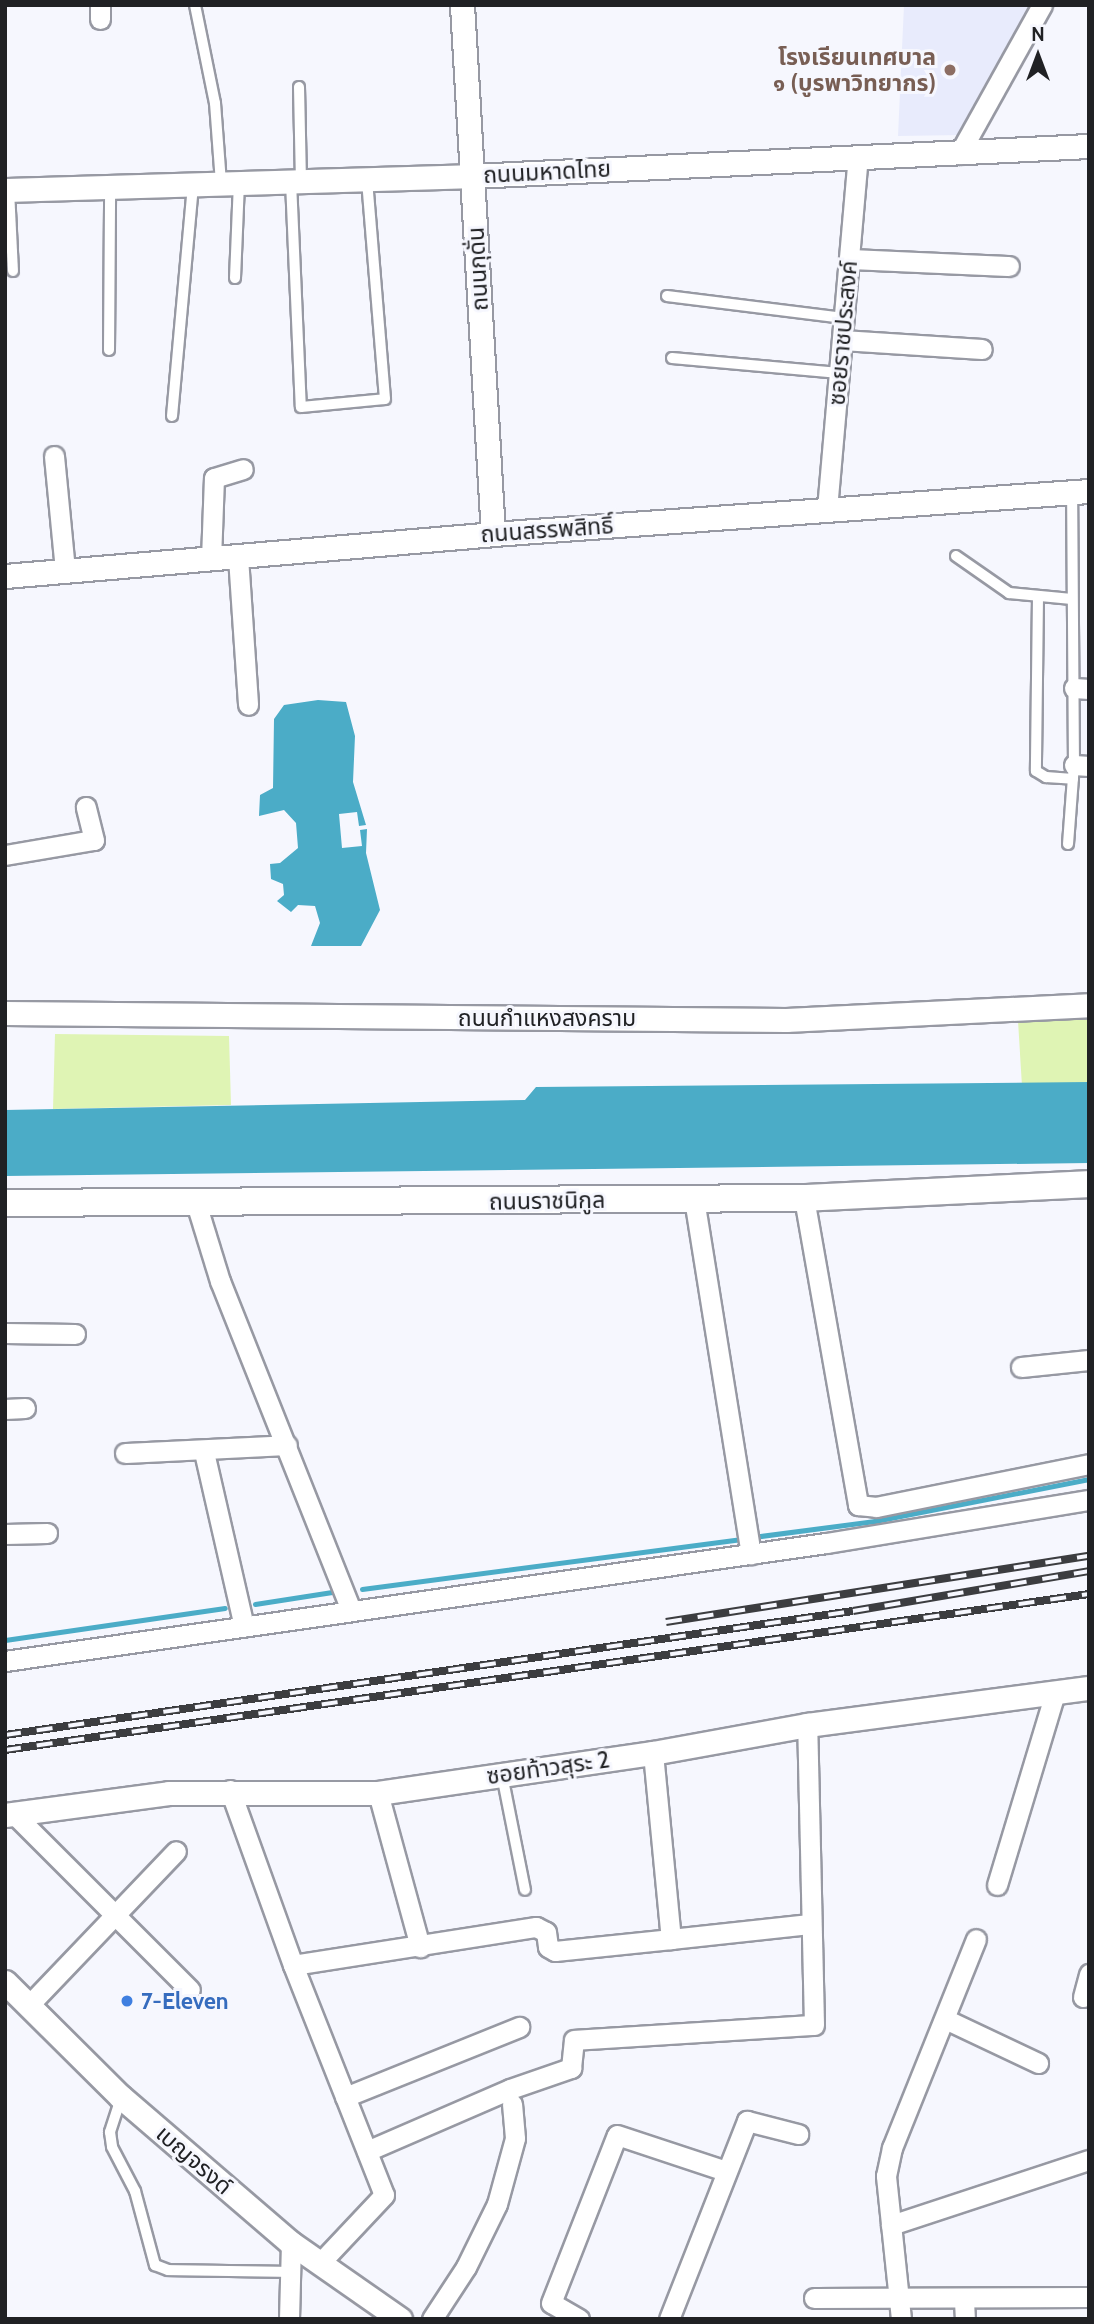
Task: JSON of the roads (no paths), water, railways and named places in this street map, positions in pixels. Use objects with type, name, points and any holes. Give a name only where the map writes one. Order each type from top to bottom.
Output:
[{"type":"main road","name":"ถนนราชนิกูล","points":[[5,1203],[804,1198],[1089,1184]]},
{"type":"street","name":"ถนนกุดั่น","points":[[462,5],[493,534]]},
{"type":"street","points":[[959,154],[1042,5]]},
{"type":"street","name":"ถนนมหาดไทย","points":[[7,190],[473,176],[1089,146]]},
{"type":"street","name":"ซอยราชประสงค์","points":[[827,509],[858,158]]},
{"type":"street","points":[[849,259],[1009,266]]},
{"type":"street","points":[[842,340],[982,349]]},
{"type":"street","points":[[54,456],[65,571]]},
{"type":"street","points":[[211,559],[215,478],[243,469]]},
{"type":"street","name":"ถนนสรรพสิทธิ์","points":[[5,576],[493,534],[1081,492]]},
{"type":"street","points":[[238,557],[248,705]]},
{"type":"street","points":[[5,855],[94,840],[86,807]]},
{"type":"street","name":"ถนนกำแหงสงคราม","points":[[5,1013],[786,1020],[1089,1005]]},
{"type":"street","points":[[804,1198],[858,1505],[876,1507],[1089,1464]]},
{"type":"street","points":[[694,1199],[750,1544]]},
{"type":"street","points":[[196,1203],[220,1281],[351,1611]]},
{"type":"street","points":[[5,1333],[75,1334]]},
{"type":"street","points":[[1021,1367],[1089,1360]]},
{"type":"street","points":[[5,1409],[25,1408]]},
{"type":"street","points":[[125,1453],[204,1452],[287,1445]]},
{"type":"street","points":[[204,1452],[244,1626]]},
{"type":"street","points":[[5,1661],[351,1611],[750,1544],[1089,1500]]},
{"type":"street","points":[[5,1534],[47,1533]]},
{"type":"street","name":"ซอยท้าวสุระ 2","points":[[9,1814],[230,1790],[378,1793],[653,1753],[807,1725],[1089,1688]]},
{"type":"street","points":[[997,1885],[1055,1693]]},
{"type":"street","points":[[367,2151],[510,2089],[571,2068],[575,2040],[814,2025],[809,1924],[813,1873],[807,1725]]},
{"type":"street","points":[[653,1753],[671,1939]]},
{"type":"street","points":[[230,1790],[293,1965],[384,2195],[320,2263]]},
{"type":"street","points":[[378,1793],[420,1947]]},
{"type":"street","points":[[9,1814],[190,1990]]},
{"type":"street","points":[[27,2006],[176,1851]]},
{"type":"street","points":[[293,1965],[536,1927],[546,1932],[548,1947],[555,1951],[809,1924]]},
{"type":"street","points":[[900,2310],[886,2176],[892,2148],[976,1939]]},
{"type":"street","points":[[1083,1997],[1089,1974]]},
{"type":"street","name":"เบญจรงด์","points":[[5,1982],[121,2098],[290,2243],[400,2319]]},
{"type":"street","points":[[945,2019],[1038,2063]]},
{"type":"street","points":[[345,2097],[519,2027]]},
{"type":"street","points":[[432,2319],[466,2267],[497,2204],[515,2138],[512,2104]]},
{"type":"street","points":[[669,2319],[747,2121],[798,2134]]},
{"type":"street","points":[[579,2319],[551,2303],[617,2134],[726,2171]]},
{"type":"street","points":[[891,2225],[1089,2160]]},
{"type":"street","points":[[283,2318],[290,2272],[290,2243]]},
{"type":"street","points":[[814,2298],[900,2310],[965,2310],[1089,2297]]},
{"type":"lane","points":[[195,5],[230,183],[235,278]]},
{"type":"lane","points":[[299,87],[296,181],[301,407],[385,399],[367,179]]},
{"type":"lane","points":[[172,416],[193,184]]},
{"type":"lane","points":[[109,350],[110,187]]},
{"type":"lane","points":[[7,190],[13,271]]},
{"type":"lane","points":[[667,296],[844,318]]},
{"type":"lane","points":[[672,358],[839,373]]},
{"type":"lane","points":[[1068,844],[1079,770],[1081,689],[1072,599],[1081,492]]},
{"type":"lane","points":[[956,556],[1009,593],[1072,599]]},
{"type":"lane","points":[[1038,597],[1036,771],[1046,778],[1079,770]]},
{"type":"lane","points":[[502,1774],[525,1890]]},
{"type":"lane","points":[[121,2098],[110,2132],[112,2147],[135,2191],[155,2265],[168,2270],[290,2272]]},
{"type":"water","points":[[318,700],[346,702],[355,736],[353,782],[366,825],[359,826],[357,812],[339,814],[342,848],[362,846],[360,830],[367,829],[366,853],[380,910],[361,946],[311,946],[320,923],[315,906],[298,905],[291,912],[277,901],[284,895],[283,884],[271,879],[270,864],[280,863],[298,848],[296,823],[284,810],[259,816],[260,795],[273,788],[274,719],[284,705]]},
{"type":"water","points":[[1089,1082],[1089,1163],[5,1176],[5,1110],[525,1100],[536,1087]]},
{"type":"waterway","points":[[753,1537],[875,1521],[1089,1479]]},
{"type":"waterway","points":[[362,1589],[744,1539]]},
{"type":"waterway","points":[[255,1604],[332,1592]]},
{"type":"waterway","points":[[5,1640],[225,1608]]},
{"type":"railway","points":[[666,1622],[1089,1556]]},
{"type":"railway","points":[[5,1735],[853,1611],[1089,1571]]},
{"type":"railway","points":[[5,1750],[1089,1594]]},
{"type":"place","name":"โรงเรียนเทศบาล ๑ (บูรพาวิทยากร)","points":[[950,70]]},
{"type":"place","name":"7-Eleven","points":[[127,2001]]}]
